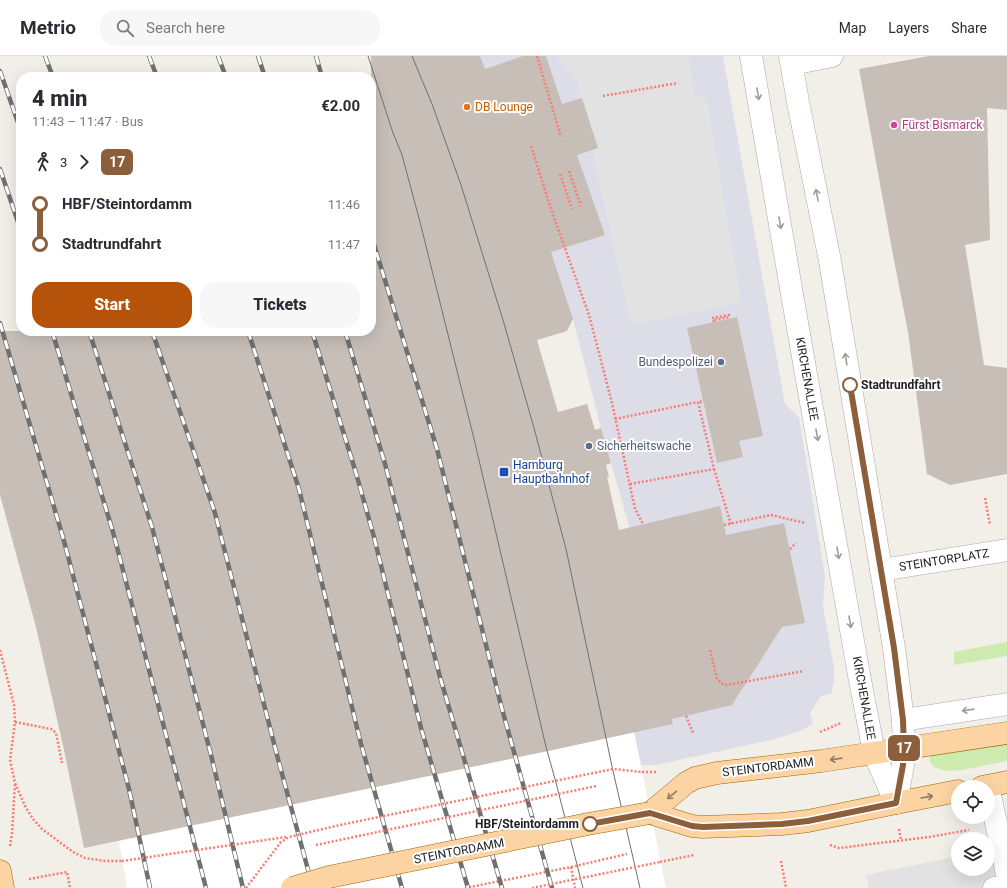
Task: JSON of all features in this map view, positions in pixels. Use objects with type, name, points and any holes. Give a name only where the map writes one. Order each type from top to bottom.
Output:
[{"type":"main road","points":[[874,753],[1007,733]]},
{"type":"main road","name":"STEINTORDAMM","points":[[650,813],[695,778],[718,773],[874,753]]},
{"type":"main road","points":[[896,803],[951,792]]},
{"type":"main road","name":"STEINTORDAMM","points":[[292,888],[329,877],[588,824],[650,813],[692,826],[750,826],[808,821],[896,803]]},
{"type":"main road","points":[[0,871],[3,888]]},
{"type":"street","name":"KIRCHENALLEE","points":[[751,56],[859,675],[874,753],[896,803]]},
{"type":"street","points":[[832,56],[791,60],[830,261],[894,648],[903,720],[904,749],[903,765],[896,803]]},
{"type":"street","name":"STEINTORPLATZ","points":[[881,570],[1007,550]]},
{"type":"street","points":[[903,720],[1007,704]]},
{"type":"street","points":[[995,815],[1007,874]]},
{"type":"street","points":[[994,888],[1007,886]]},
{"type":"path","points":[[537,56],[561,136]]},
{"type":"path","points":[[603,96],[678,83]]},
{"type":"path","points":[[530,146],[589,315],[612,403],[635,509],[643,524]]},
{"type":"path","points":[[569,171],[581,206]]},
{"type":"path","points":[[560,174],[572,209]]},
{"type":"path","points":[[712,318],[729,315],[729,317],[713,320],[714,322]]},
{"type":"path","points":[[615,419],[703,401]]},
{"type":"path","points":[[698,402],[714,469],[731,524]]},
{"type":"path","points":[[630,484],[714,469]]},
{"type":"path","points":[[985,498],[990,527]]},
{"type":"path","points":[[724,525],[771,515],[809,524]]},
{"type":"path","points":[[790,549],[796,544]]},
{"type":"path","points":[[0,650],[15,712],[10,760],[15,783],[24,806],[42,829],[73,852],[85,858],[104,861],[122,861],[289,837],[340,825],[613,769],[642,772]]},
{"type":"path","points":[[710,650],[717,679],[723,684],[727,685],[804,671]]},
{"type":"path","points":[[686,716],[693,733]]},
{"type":"path","points":[[14,722],[51,729],[56,733],[62,762]]},
{"type":"path","points":[[12,822],[15,783]]},
{"type":"path","points":[[316,845],[596,786]]},
{"type":"path","points":[[839,848],[929,837],[996,825]]},
{"type":"path","points":[[246,888],[281,842],[289,837]]},
{"type":"path","points":[[465,888],[571,867],[627,854]]},
{"type":"path","points":[[781,861],[786,888]]},
{"type":"path","points":[[532,888],[660,862]]},
{"type":"path","points":[[571,867],[575,888]]},
{"type":"path","points":[[26,880],[67,872],[70,888]]},
{"type":"green space","points":[[1007,642],[1007,656],[954,665],[954,652]]},
{"type":"green space","points":[[1007,743],[1007,761],[962,770],[945,771],[934,767],[930,762],[929,754]]},
{"type":"shaded area","points":[[480,56],[556,56],[577,79],[631,324],[741,302],[707,102],[694,95],[688,56],[723,56],[785,404],[799,417],[825,576],[823,606],[834,668],[834,681],[831,694],[821,696],[810,713],[813,723],[803,730],[775,739],[656,765],[641,765],[634,732],[673,724],[636,550],[601,428],[573,319],[524,172]]},
{"type":"shaded area","points":[[556,56],[688,56],[694,95],[707,102],[741,302],[631,324],[577,79]]},
{"type":"shaded area","points":[[1007,846],[1007,888],[869,888],[866,875],[951,857],[951,876],[995,876],[995,849]]},
{"type":"pier","points":[[634,732],[666,888],[127,888],[119,841]]},
{"type":"building","name":"Hamburg Hauptbahnhof","points":[[371,56],[480,56],[485,69],[523,56],[546,56],[562,104],[582,98],[598,148],[577,155],[605,235],[551,252],[573,319],[567,331],[537,340],[558,412],[587,404],[595,430],[601,428],[611,463],[606,465],[609,477],[607,477],[619,530],[720,506],[726,535],[784,523],[805,623],[782,627],[732,705],[672,719],[673,724],[84,848],[64,750],[36,627],[0,495],[0,331],[16,331],[16,336],[376,336],[376,72],[371,72]]},
{"type":"building","points":[[929,56],[1007,56],[1007,110],[987,108],[990,240],[965,245],[984,365],[1007,368],[1007,474],[950,485],[927,474],[908,332],[859,69]]},
{"type":"building","name":"Bundespolizei","points":[[737,317],[763,436],[739,441],[743,457],[717,463],[687,328]]},
{"type":"tram line","points":[[368,56],[373,72]]},
{"type":"tram line","points":[[412,56],[432,104],[461,185],[503,320],[534,428],[566,549],[613,771],[640,888]]},
{"type":"tram line","points":[[376,81],[393,133],[402,155],[420,222],[475,443],[546,747],[583,888]]},
{"type":"railway","points":[[45,56],[51,72]]},
{"type":"railway","points":[[149,56],[155,72]]},
{"type":"railway","points":[[218,56],[224,72]]},
{"type":"railway","points":[[258,56],[263,72]]},
{"type":"railway","points":[[316,56],[321,72]]},
{"type":"railway","points":[[0,71],[16,117]]},
{"type":"railway","points":[[0,169],[16,216]]},
{"type":"railway","points":[[376,251],[437,449],[502,709],[552,888]]},
{"type":"railway","points":[[0,323],[64,541],[129,789],[150,888]]},
{"type":"railway","points":[[54,336],[113,532],[206,888]]},
{"type":"railway","points":[[91,336],[152,527],[211,755],[243,888]]},
{"type":"railway","points":[[154,336],[215,513],[278,759],[313,888]]},
{"type":"railway","points":[[250,336],[299,489],[361,744],[402,888]]},
{"type":"railway","points":[[314,336],[374,537],[421,728],[468,888]]},
{"type":"railway","points":[[347,336],[385,464],[440,677],[502,888]]},
{"type":"bus line","name":"17","points":[[590,824],[650,813],[692,826],[703,827],[782,824],[808,821],[896,803],[903,765],[903,720],[894,648],[850,385]]},
{"type":"place","name":"DB Lounge","points":[[467,107]]},
{"type":"place","name":"Fürst Bismarck","points":[[894,125]]},
{"type":"place","name":"Bundespolizei","points":[[721,362]]},
{"type":"place","name":"Stadtrundfahrt","points":[[850,385]]},
{"type":"place","name":"Sicherheitswache","points":[[589,446]]},
{"type":"place","name":"Hamburg Hauptbahnhof","points":[[504,472]]},
{"type":"place","name":"HBF/Steintordamm","points":[[590,824]]}]
